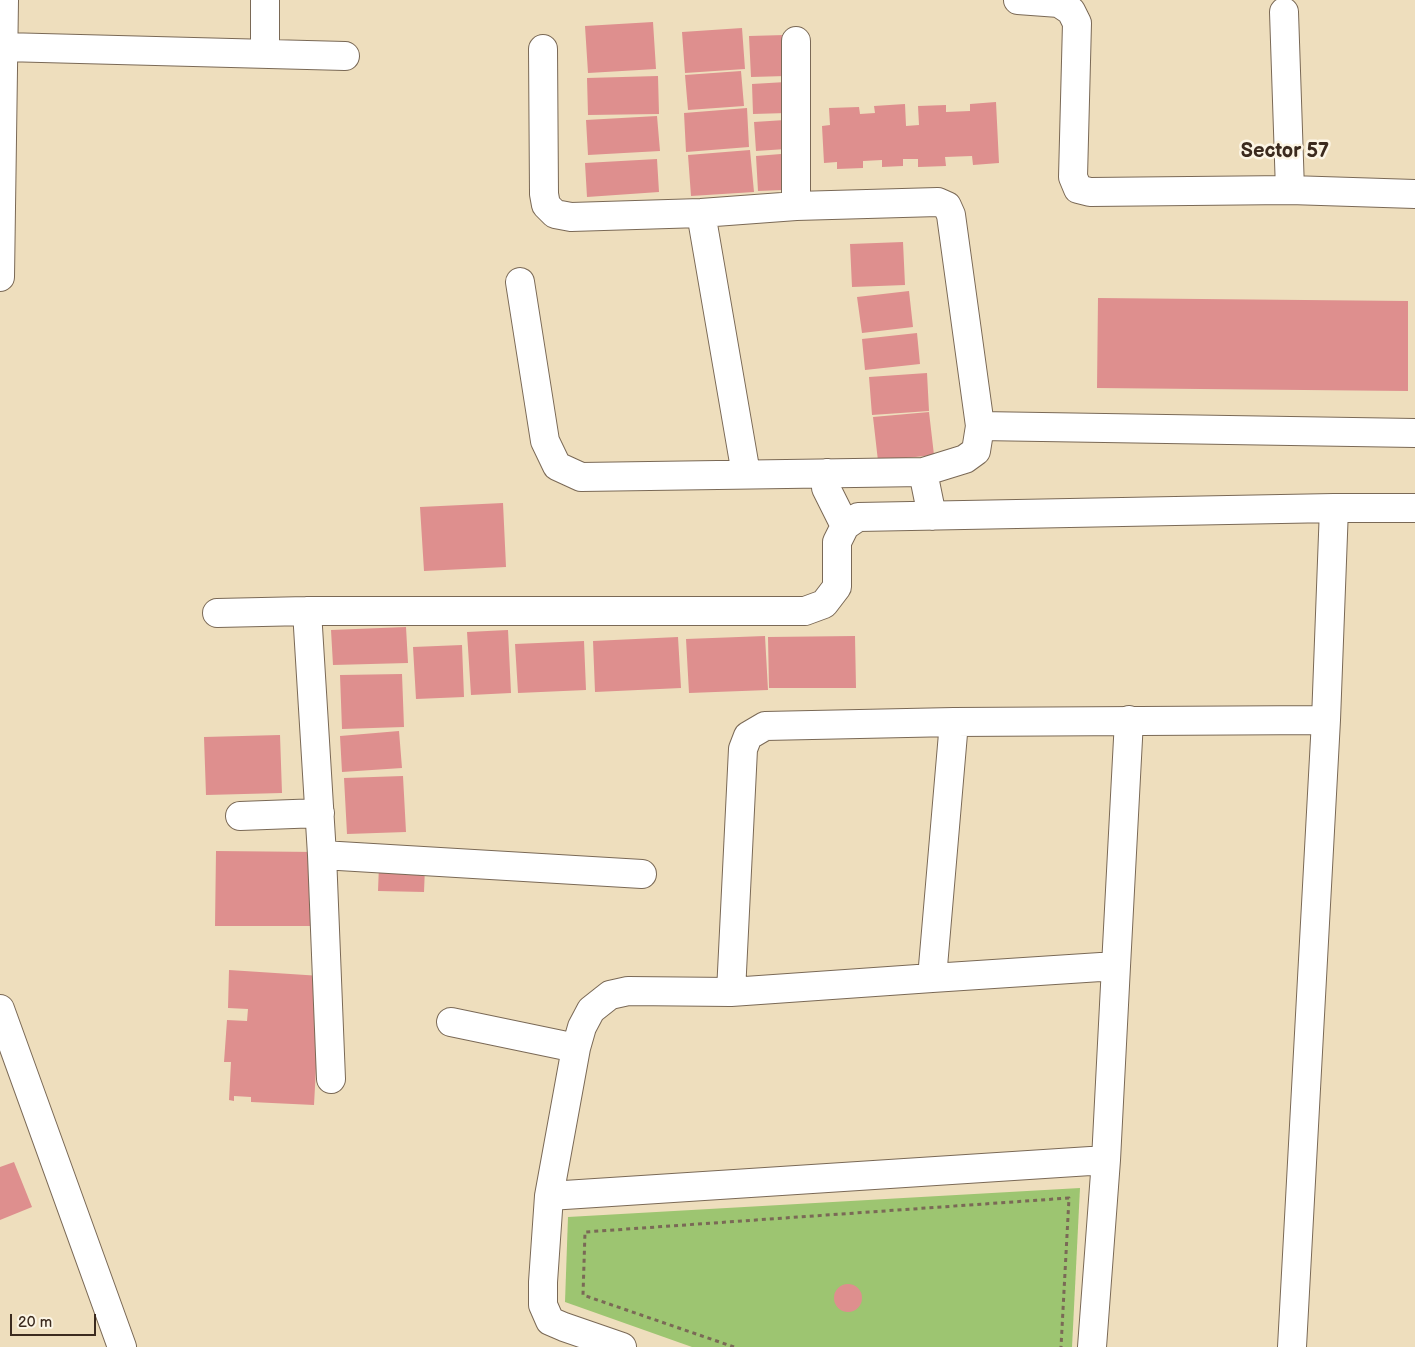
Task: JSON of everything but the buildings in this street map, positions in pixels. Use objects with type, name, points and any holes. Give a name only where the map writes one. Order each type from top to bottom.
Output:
[{"type":"street","points":[[0,277],[4,0]]},
{"type":"street","points":[[264,54],[265,0]]},
{"type":"street","points":[[1018,0],[1059,3],[1071,11],[1077,23],[1073,177],[1078,189],[1090,192],[1290,190],[1415,194]]},
{"type":"street","points":[[1284,12],[1290,190]]},
{"type":"street","points":[[796,42],[796,206]]},
{"type":"street","points":[[4,47],[345,56]]},
{"type":"street","points":[[520,282],[545,441],[557,466],[581,477],[923,472],[965,459],[976,451],[980,426],[951,215],[947,206],[938,202],[796,206],[701,213],[571,217],[554,214],[546,206],[544,194],[543,49]]},
{"type":"street","points":[[701,213],[746,474]]},
{"type":"street","points":[[980,426],[1415,433]]},
{"type":"street","points":[[923,472],[932,516]]},
{"type":"street","points":[[826,473],[826,488],[846,526]]},
{"type":"street","points":[[1292,1347],[1326,720],[1334,508]]},
{"type":"street","points":[[217,613],[805,612],[824,604],[836,588],[837,542],[846,526],[858,517],[1415,508]]},
{"type":"street","points":[[307,612],[320,813],[331,1079]]},
{"type":"street","points":[[731,992],[743,749],[748,736],[765,726],[1129,720],[1326,720]]},
{"type":"street","points":[[1092,1347],[1106,1160],[1129,720]]},
{"type":"street","points":[[932,978],[954,722]]},
{"type":"street","points":[[240,816],[320,813]]},
{"type":"street","points":[[322,855],[642,874]]},
{"type":"street","points":[[622,1347],[564,1328],[550,1321],[543,1305],[549,1196],[576,1048],[582,1027],[591,1010],[610,994],[628,992],[731,992],[1116,966]]},
{"type":"street","points":[[0,1009],[122,1347]]},
{"type":"street","points":[[451,1022],[576,1048]]},
{"type":"street","points":[[549,1196],[1106,1160]]},
{"type":"path","points":[[734,1347],[583,1296],[585,1232],[1068,1198],[1061,1347]]},
{"type":"green space","points":[[1080,1188],[1072,1347],[692,1347],[565,1302],[568,1217]]},
{"type":"district","name":"Sector 57","points":[[1285,152]]}]
